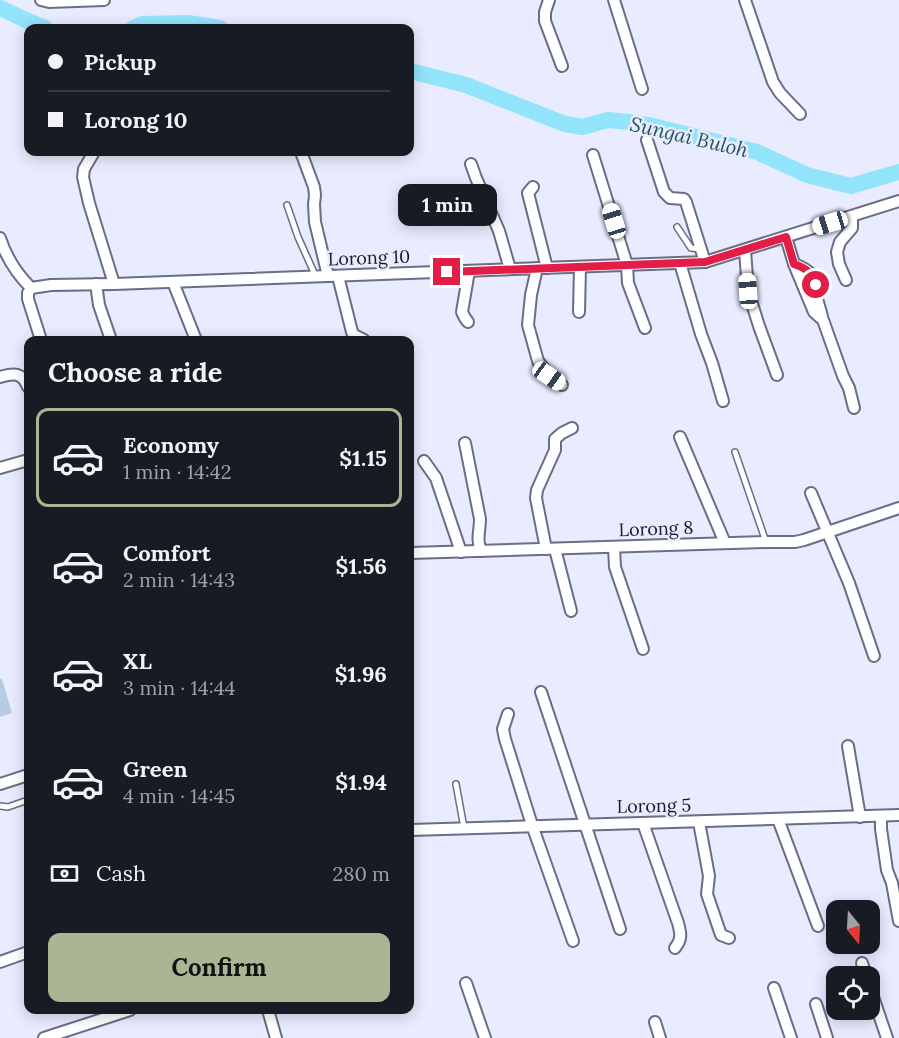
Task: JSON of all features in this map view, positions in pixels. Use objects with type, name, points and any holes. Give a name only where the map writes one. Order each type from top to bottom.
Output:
[{"type":"street","points":[[45,1],[104,0]]},
{"type":"street","points":[[549,0],[545,21],[562,66]]},
{"type":"street","points":[[614,0],[642,88]]},
{"type":"street","points":[[745,0],[773,82],[800,114]]},
{"type":"street","points":[[647,140],[662,189],[670,198],[684,199],[686,202],[705,262]]},
{"type":"street","points":[[593,155],[627,265],[628,283],[645,328]]},
{"type":"street","points":[[92,156],[84,169],[83,177],[114,284]]},
{"type":"street","points":[[302,156],[314,187],[315,222],[350,328],[356,336]]},
{"type":"street","points":[[471,164],[499,231],[510,269]]},
{"type":"street","points":[[533,187],[528,193],[542,268],[531,295],[528,325],[538,361],[549,376],[562,385]]},
{"type":"street","name":"Lorong 10","points":[[31,288],[51,285],[705,262],[899,201]]},
{"type":"street","points":[[846,280],[837,252],[840,242],[852,228],[852,216]]},
{"type":"street","points":[[786,237],[794,264],[803,267],[813,275],[823,320],[849,388],[854,408]]},
{"type":"street","points":[[0,238],[19,276],[31,288],[28,299],[40,336]]},
{"type":"street","points":[[745,250],[748,291],[777,375]]},
{"type":"street","points":[[680,263],[723,401]]},
{"type":"street","points":[[579,312],[580,267]]},
{"type":"street","points":[[468,322],[462,312],[469,271]]},
{"type":"street","points":[[173,282],[194,336]]},
{"type":"street","points":[[96,284],[99,305],[110,336]]},
{"type":"street","points":[[0,377],[16,374],[24,380]]},
{"type":"street","points":[[571,611],[536,498],[537,490],[555,450],[555,439],[572,428]]},
{"type":"street","points":[[680,437],[725,543]]},
{"type":"street","points":[[465,443],[480,519],[477,541],[481,551]]},
{"type":"street","points":[[424,460],[436,478],[461,552]]},
{"type":"street","points":[[0,468],[24,461]]},
{"type":"street","points":[[811,493],[849,583],[874,656]]},
{"type":"street","name":"Lorong 8","points":[[414,553],[795,542],[899,508]]},
{"type":"street","points":[[614,547],[615,567],[643,649]]},
{"type":"street","points":[[541,692],[620,929]]},
{"type":"street","points":[[508,714],[503,729],[505,739],[532,825],[573,941]]},
{"type":"street","points":[[848,746],[860,817]]},
{"type":"street","points":[[0,784],[24,776]]},
{"type":"street","points":[[881,816],[887,870],[899,921]]},
{"type":"street","name":"Lorong 5","points":[[414,830],[899,816]]},
{"type":"street","points":[[778,819],[818,926]]},
{"type":"street","points":[[699,822],[709,876],[707,894],[722,935],[729,938]]},
{"type":"street","points":[[643,823],[678,922],[681,934],[680,942],[675,948]]},
{"type":"street","points":[[0,962],[24,953]]},
{"type":"street","points":[[466,983],[485,1038]]},
{"type":"street","points":[[774,988],[791,1038]]},
{"type":"street","points":[[816,1005],[827,1038]]},
{"type":"street","points":[[44,1038],[118,1014]]},
{"type":"street","points":[[268,1014],[276,1038]]},
{"type":"street","points":[[880,1019],[886,1038]]},
{"type":"street","points":[[655,1023],[660,1038]]},
{"type":"lane","points":[[287,205],[316,277]]},
{"type":"lane","points":[[677,227],[691,248],[700,249]]},
{"type":"lane","points":[[735,452],[766,542]]},
{"type":"lane","points":[[456,784],[464,828]]},
{"type":"lane","points":[[0,806],[8,807],[24,801]]},
{"type":"building","points":[[0,679],[2,679],[12,713],[0,717]]},
{"type":"waterway","name":"Sungai Buloh","points":[[0,8],[35,24]]},
{"type":"waterway","name":"Sungai Buloh","points":[[142,24],[194,24]]},
{"type":"waterway","name":"Sungai Buloh","points":[[414,72],[466,85],[565,124],[582,127],[608,120],[653,126],[757,152],[807,175],[851,186],[899,172]]},
{"type":"route","points":[[447,272],[705,262],[786,237],[794,264],[803,267],[813,275],[816,285]]}]
